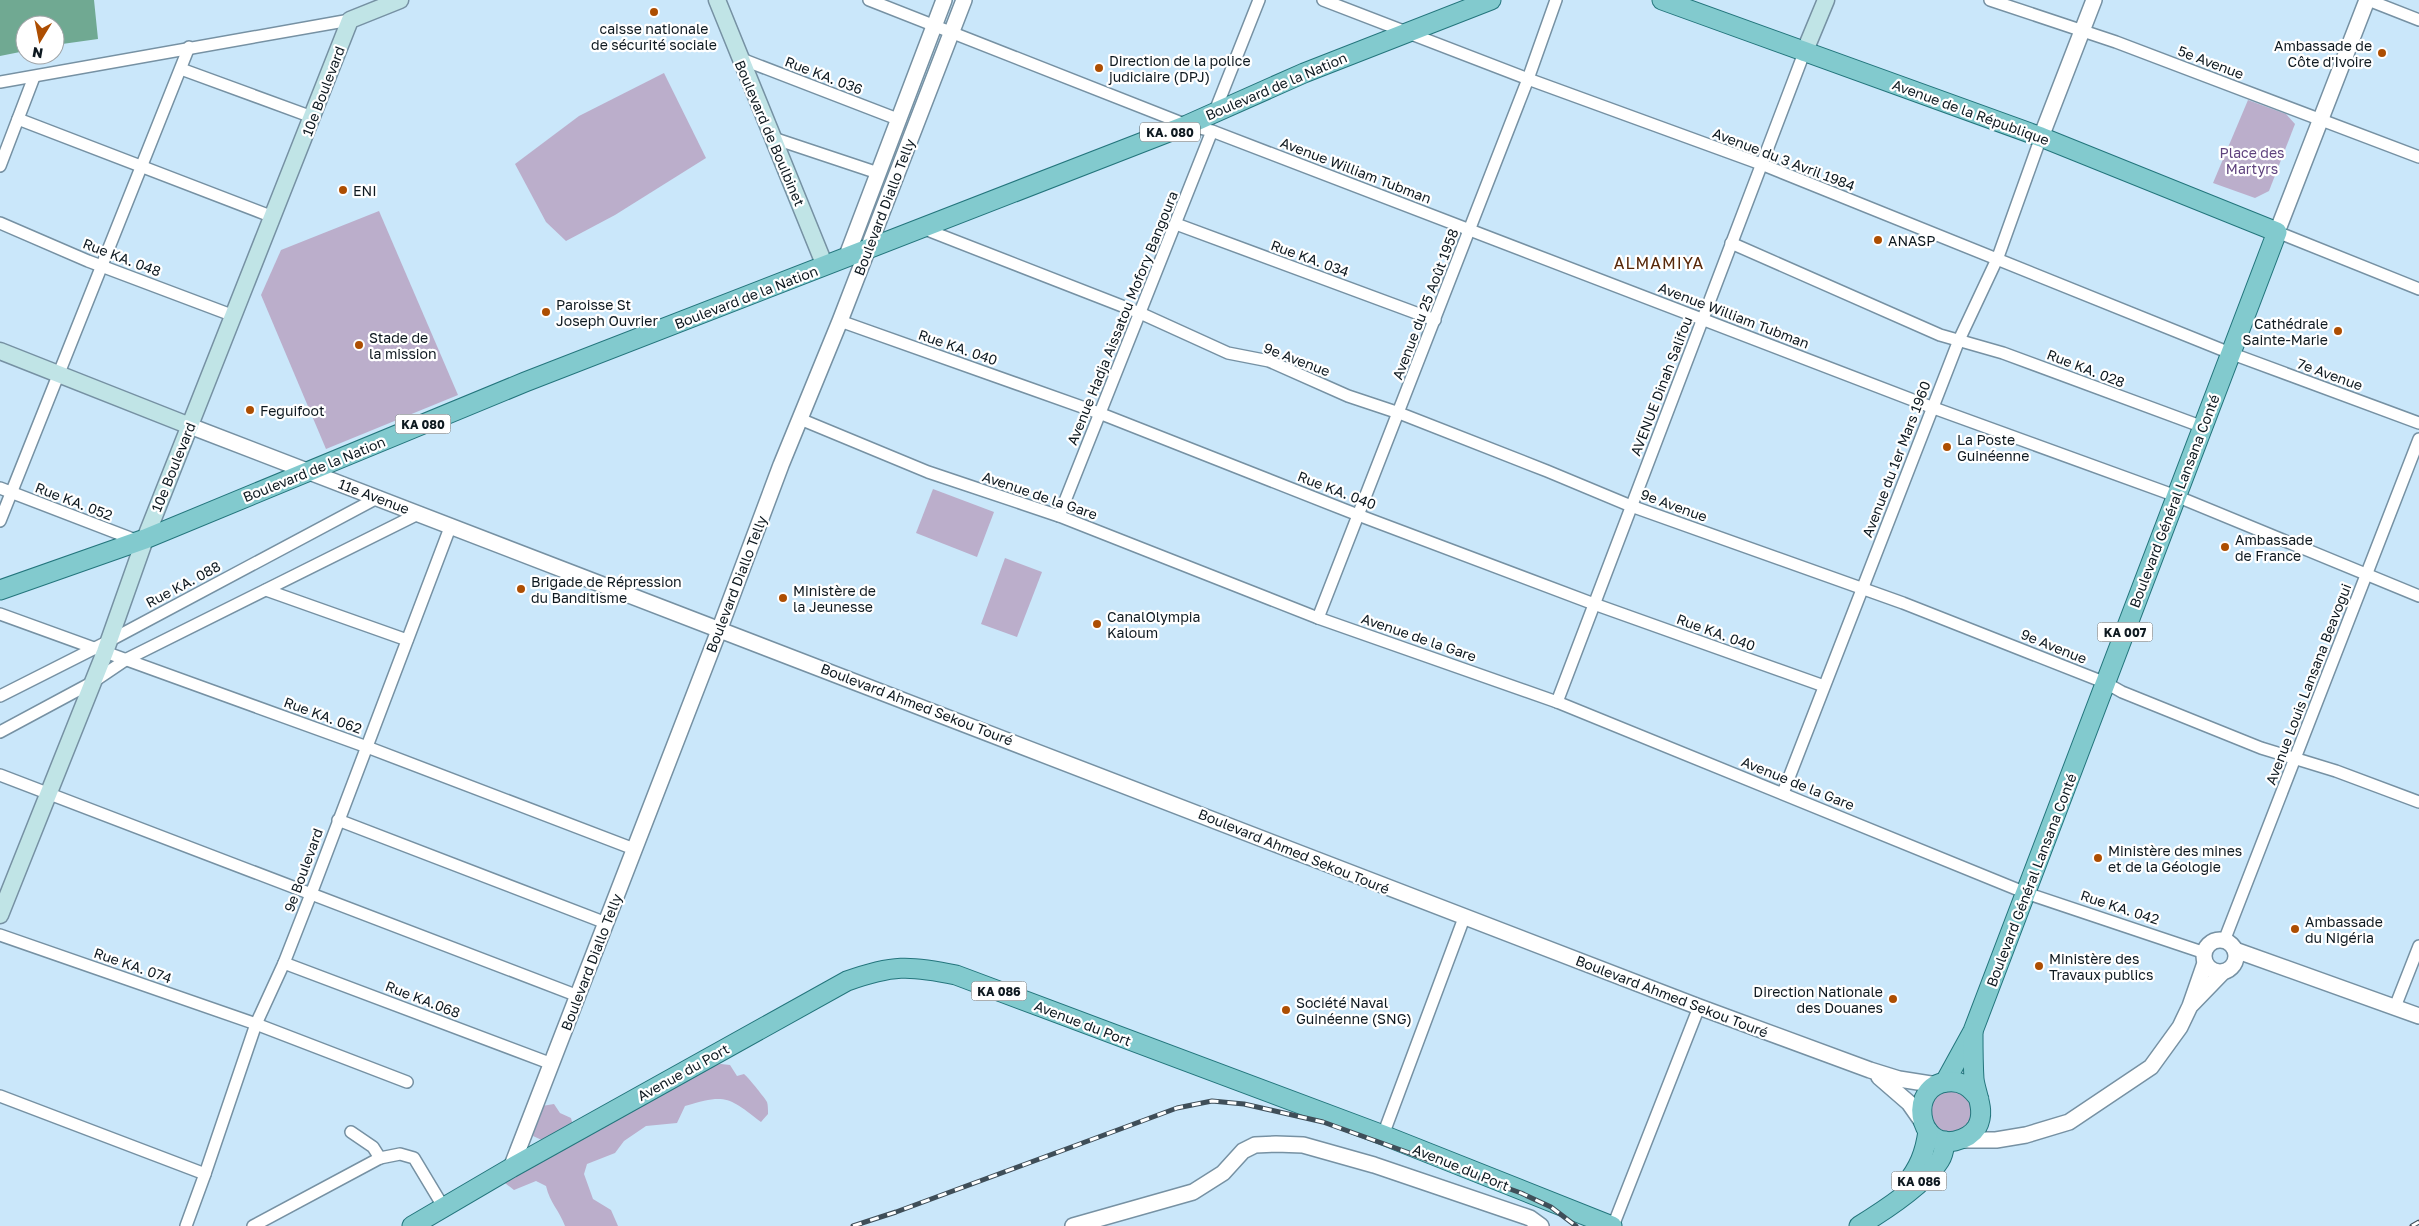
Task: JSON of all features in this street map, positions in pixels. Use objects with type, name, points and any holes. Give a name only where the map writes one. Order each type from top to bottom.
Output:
[{"type":"main road","points":[[350,20],[400,0]]},
{"type":"main road","name":"Boulevard de Boulbinet","points":[[717,0],[738,58],[825,266]]},
{"type":"main road","name":"Boulevard de la Nation","points":[[0,590],[142,540],[525,382],[1187,125],[1215,111],[1407,32],[1491,0]]},
{"type":"main road","name":"Avenue de la République","points":[[1662,0],[1804,53],[2041,137],[2276,232]]},
{"type":"main road","points":[[1804,53],[1826,0]]},
{"type":"main road","name":"10e Boulevard","points":[[0,916],[93,682],[103,647],[142,540],[234,316],[350,20]]},
{"type":"main road","name":"Boulevard Général Lansana Conté","points":[[1941,1083],[1974,1031],[2276,232]]},
{"type":"main road","name":"11e Avenue","points":[[0,351],[190,426]]},
{"type":"main road","name":"Avenue du Port","points":[[412,1226],[511,1168],[846,981],[892,968],[920,967],[956,975],[1383,1135],[1612,1226]]},
{"type":"main road","name":"Boulevard Général Lansana Conté","points":[[1974,1031],[1974,1081],[1979,1099]]},
{"type":"main road","points":[[1941,1083],[1964,1084],[1973,1090],[1979,1099],[1981,1109],[1980,1120],[1970,1135],[1953,1140],[1925,1127],[1921,1105],[1925,1096],[1941,1083]]},
{"type":"main road","name":"KA 086","points":[[1881,1212],[1915,1172],[1925,1154],[1925,1127]]},
{"type":"main road","name":"KA 086","points":[[1859,1226],[1881,1212],[1929,1173],[1953,1140]]},
{"type":"street","name":"Avenue William Tubman","points":[[869,0],[951,34],[1187,125],[1212,131],[1931,408],[2176,496],[2419,596]]},
{"type":"street","name":"Boulevard Diallo Telly","points":[[846,258],[944,0]]},
{"type":"street","name":"Boulevard Diallo Telly","points":[[511,1168],[964,0]]},
{"type":"street","points":[[1215,111],[1259,0]]},
{"type":"street","name":"Avenue du 3 Avril 1984","points":[[1323,0],[1528,79],[1761,164],[2230,354]]},
{"type":"street","name":"Avenue du 25 Août 1958","points":[[1318,618],[1470,230],[1556,0]]},
{"type":"street","name":"5e Avenue","points":[[1990,0],[2083,30],[2419,157]]},
{"type":"street","points":[[2041,137],[2094,0]]},
{"type":"street","points":[[2368,0],[2419,20]]},
{"type":"street","name":"Boulevard Général Lansana Conté","points":[[2276,232],[2368,0]]},
{"type":"street","points":[[0,82],[350,20]]},
{"type":"street","points":[[0,521],[189,47]]},
{"type":"street","name":"AVENUE Dinah Salifou","points":[[1557,702],[1804,53]]},
{"type":"street","name":"Rue KA. 036","points":[[738,58],[900,120]]},
{"type":"street","points":[[181,69],[312,117]]},
{"type":"street","points":[[0,166],[34,77]]},
{"type":"street","points":[[18,119],[273,217]]},
{"type":"street","name":"Avenue Hadja Aissatou Mofory Bangoura","points":[[1059,516],[1212,131]]},
{"type":"street","name":"Avenue du 1er Mars 1960","points":[[1783,794],[1931,408],[1959,340],[1997,260],[2041,137]]},
{"type":"street","points":[[773,138],[878,173]]},
{"type":"street","name":"Rue KA. 048","points":[[0,223],[102,266],[234,316]]},
{"type":"street","name":"Rue KA. 034","points":[[1176,224],[1435,320]]},
{"type":"street","name":"9e Avenue","points":[[922,228],[1140,313],[1228,353],[1269,361],[1348,396],[1399,413],[1631,506],[1862,588],[2106,682],[2122,692],[2261,748],[2296,757],[2419,802]]},
{"type":"street","points":[[2276,232],[2419,289]]},
{"type":"street","name":"Rue KA. 028","points":[[1731,243],[1940,335],[2003,353],[2203,427]]},
{"type":"street","name":"Rue KA. 040","points":[[840,321],[1099,413],[1358,515],[1594,604],[1824,686]]},
{"type":"street","name":"7e Avenue","points":[[2230,354],[2419,424]]},
{"type":"street","name":"Avenue de la Gare","points":[[800,419],[928,472],[1059,516],[1318,618],[1557,702],[2026,892]]},
{"type":"street","name":"11e Avenue","points":[[190,426],[720,628]]},
{"type":"street","name":"Avenue Louis Lansana Beavogui","points":[[2230,945],[2296,757],[2419,439]]},
{"type":"street","name":"Rue KA. 052","points":[[0,488],[142,540]]},
{"type":"street","name":"Rue KA. 088","points":[[0,696],[103,647],[378,497]]},
{"type":"street","points":[[0,732],[93,682],[127,659],[420,513]]},
{"type":"street","name":"9e Boulevard","points":[[186,1226],[206,1174],[256,1024],[284,962],[311,894],[450,525]]},
{"type":"street","points":[[266,590],[407,640]]},
{"type":"street","name":"Rue KA. 062","points":[[0,614],[103,647],[127,659],[367,747],[634,849]]},
{"type":"street","name":"Boulevard Ahmed Sekou Touré","points":[[720,628],[1464,918],[1870,1070],[1898,1079],[1941,1083]]},
{"type":"street","points":[[0,776],[578,996]]},
{"type":"street","points":[[338,820],[606,923]]},
{"type":"street","name":"Rue KA. 042","points":[[2026,892],[2205,958]]},
{"type":"street","points":[[1383,1135],[1464,918]]},
{"type":"street","name":"Rue KA. 074","points":[[0,934],[256,1024],[407,1082]]},
{"type":"street","points":[[1953,1140],[1996,1140],[2044,1131],[2069,1122],[2151,1067],[2180,1027],[2190,1006],[2205,958],[2214,941],[2230,945],[2276,964],[2419,1016]]},
{"type":"street","points":[[2190,1006],[2236,960],[2230,945]]},
{"type":"street","points":[[2395,1007],[2419,946]]},
{"type":"street","points":[[2205,958],[2212,970],[2226,971],[2276,964]]},
{"type":"street","name":"Rue KA.068","points":[[284,962],[552,1064]]},
{"type":"street","points":[[1612,1226],[1699,1006]]},
{"type":"street","name":"Boulevard Ahmed Sekou Touré","points":[[1870,1070],[1891,1085],[1910,1103],[1925,1127]]},
{"type":"street","points":[[0,1096],[206,1174]]},
{"type":"street","points":[[1980,1120],[1996,1140]]},
{"type":"street","points":[[351,1132],[373,1147],[380,1158]]},
{"type":"street","points":[[1073,1226],[1193,1192],[1223,1173],[1243,1151],[1255,1145],[1276,1144],[1303,1145],[1374,1165],[1530,1218],[1541,1226]]},
{"type":"street","points":[[253,1226],[380,1158],[400,1154],[414,1158],[444,1208]]},
{"type":"green space","points":[[664,73],[706,158],[615,215],[566,241],[546,222],[515,164],[579,116]]},
{"type":"green space","name":"Place des Martyrs","points":[[2248,100],[2286,114],[2295,124],[2269,191],[2255,198],[2213,183]]},
{"type":"green space","name":"Stade de la mission","points":[[379,211],[458,395],[326,449],[261,295],[281,250]]},
{"type":"green space","points":[[933,489],[994,512],[977,557],[916,533]]},
{"type":"green space","points":[[1005,558],[1042,572],[1017,637],[981,624]]},
{"type":"green space","points":[[730,1065],[737,1076],[744,1074],[746,1076],[767,1102],[768,1114],[761,1122],[733,1102],[718,1099],[698,1102],[685,1106],[677,1123],[646,1126],[624,1141],[615,1153],[587,1164],[584,1174],[593,1199],[611,1210],[618,1226],[565,1226],[546,1186],[536,1181],[514,1190],[505,1183],[544,1141],[533,1136],[535,1122],[542,1106],[554,1104],[560,1113],[571,1118],[573,1126],[706,1066]]},
{"type":"green space","points":[[1955,1090],[1963,1093],[1969,1099],[1972,1111],[1969,1123],[1963,1129],[1947,1132],[1939,1129],[1933,1123],[1930,1107],[1933,1099],[1939,1093]]},
{"type":"shaded area","points":[[0,0],[94,0],[98,39],[65,44],[65,15],[15,15],[15,53],[0,56]]},
{"type":"railway","points":[[853,1226],[896,1212],[1177,1108],[1212,1101],[1244,1104],[1323,1122],[1521,1193],[1551,1207],[1576,1226]]},
{"type":"railway","points":[[2412,1226],[2419,1222]]},
{"type":"place","name":"caisse nationale de sécurité sociale","points":[[654,12]]},
{"type":"place","name":"Ambassade de Côte d'Ivoire","points":[[2382,53]]},
{"type":"place","name":"Direction de la police judiciaire (DPJ)","points":[[1099,68]]},
{"type":"place","name":"ENI","points":[[343,190]]},
{"type":"place","name":"ANASP","points":[[1878,240]]},
{"type":"place","name":"Paroisse St Joseph Ouvrier","points":[[546,312]]},
{"type":"place","name":"Cathédrale Sainte-Marie","points":[[2338,331]]},
{"type":"place","name":"Stade de la mission","points":[[359,345]]},
{"type":"place","name":"Feguifoot","points":[[250,410]]},
{"type":"place","name":"La Poste Guinéenne","points":[[1947,447]]},
{"type":"place","name":"Ambassade de France","points":[[2225,547]]},
{"type":"place","name":"Brigade de Répression du Banditisme","points":[[521,589]]},
{"type":"place","name":"Ministère de la Jeunesse","points":[[783,598]]},
{"type":"place","name":"CanalOlympia Kaloum","points":[[1097,624]]},
{"type":"place","name":"Ministère des mines et de la Géologie","points":[[2098,858]]},
{"type":"place","name":"Ambassade du Nigéria","points":[[2295,929]]},
{"type":"place","name":"Ministère des Travaux publics","points":[[2039,966]]},
{"type":"place","name":"Direction Nationale des Douanes","points":[[1893,999]]},
{"type":"place","name":"Société Naval Guinéenne (SNG)","points":[[1286,1010]]},
{"type":"district","name":"ALMAMIYA","points":[[1659,263]]}]
